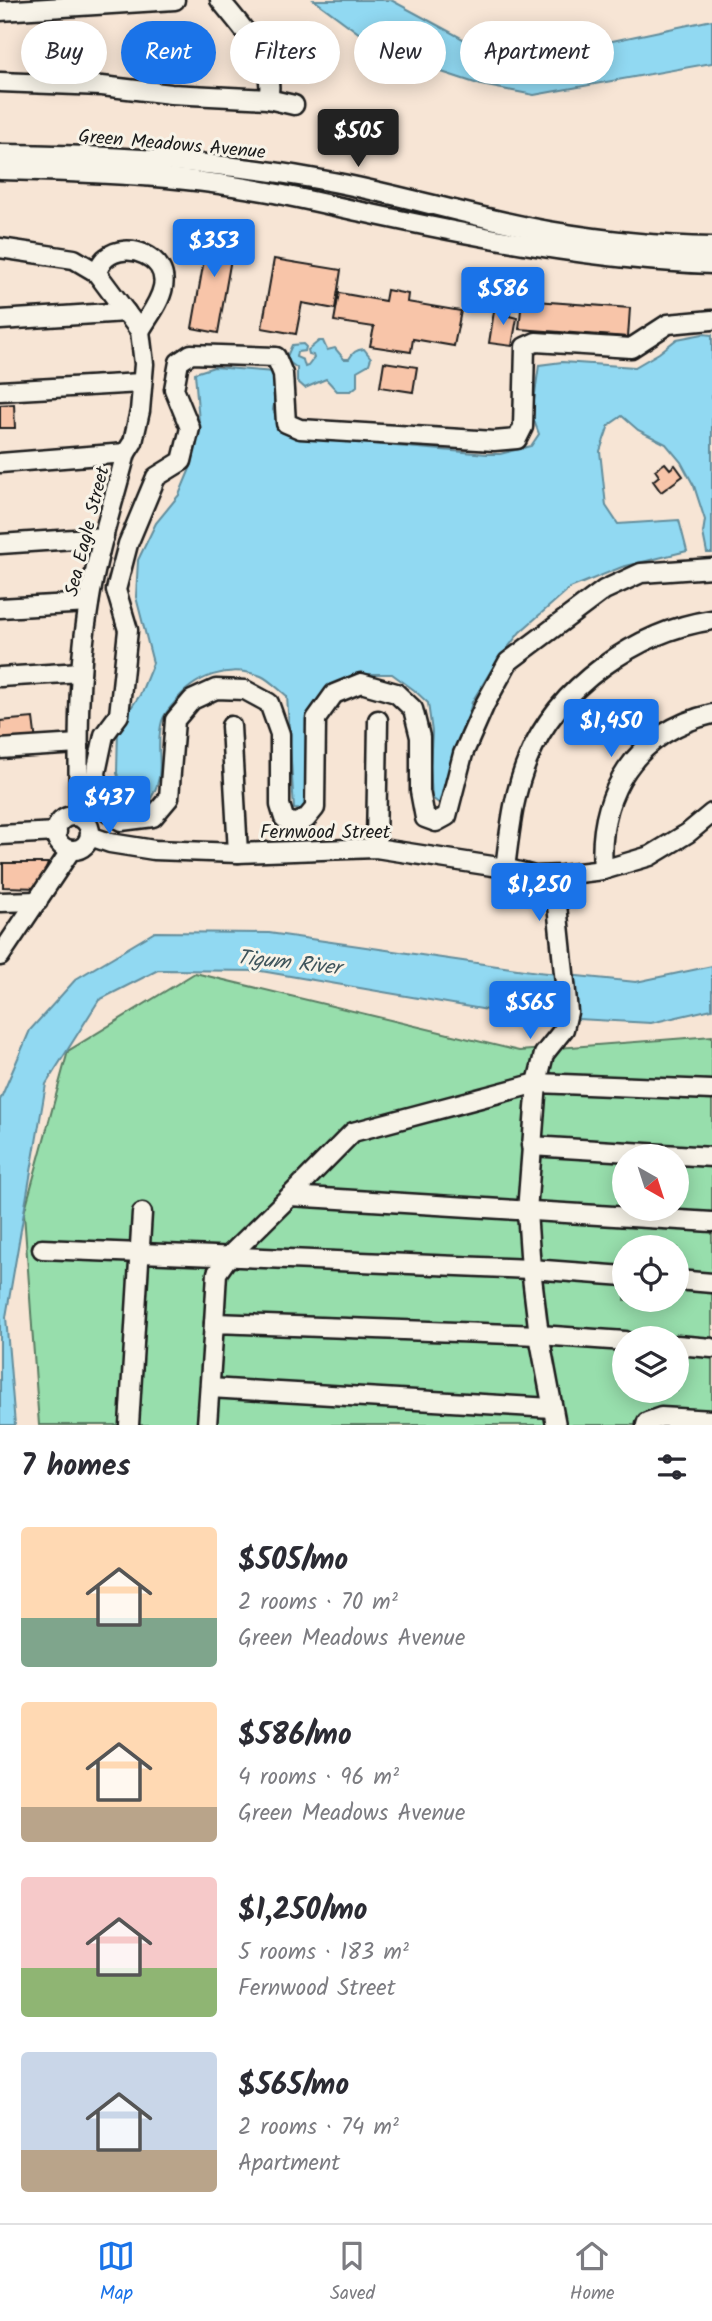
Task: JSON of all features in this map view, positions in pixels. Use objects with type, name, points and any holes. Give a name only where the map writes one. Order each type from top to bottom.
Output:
[{"type":"street","points":[[0,11],[175,0]]},
{"type":"street","points":[[220,0],[255,44],[269,74],[271,88],[268,99]]},
{"type":"street","points":[[0,82],[102,86],[268,99],[294,105]]},
{"type":"street","name":"Green Meadows Avenue","points":[[0,154],[77,155],[188,163],[312,178],[550,231],[618,240],[712,247]]},
{"type":"street","name":"Green Meadows Avenue","points":[[0,170],[187,179],[266,191],[533,245],[623,259],[712,264]]},
{"type":"street","points":[[0,248],[74,259],[96,272],[140,331],[164,285],[156,264],[143,252],[121,251],[106,258],[96,272]]},
{"type":"street","points":[[0,320],[126,312]]},
{"type":"street","points":[[712,320],[668,324],[631,348],[536,342],[525,347],[523,427],[517,439],[494,441],[300,429],[286,423],[283,374],[276,357],[191,354],[179,362],[174,389],[190,428],[182,461],[156,477],[128,544],[117,590],[128,630],[119,715],[104,735],[96,774],[102,807],[121,821],[153,817],[169,798],[175,720],[192,700],[216,690],[245,690],[269,703],[280,734],[280,805],[284,818],[293,824],[306,819],[315,808],[316,719],[334,694],[361,683],[396,693],[413,709],[420,737],[420,792],[425,818],[436,822],[447,816],[463,754],[485,704],[508,663],[604,590],[641,573],[712,568]]},
{"type":"street","name":"Sea Eagle Street","points":[[79,817],[81,672],[89,603],[126,453],[133,442],[140,411],[144,364],[140,331]]},
{"type":"street","points":[[0,391],[141,383]]},
{"type":"street","points":[[0,463],[126,453]]},
{"type":"street","points":[[0,544],[104,537]]},
{"type":"street","points":[[0,608],[89,603]]},
{"type":"street","points":[[505,868],[517,794],[528,758],[550,718],[579,684],[599,668],[668,632],[712,620]]},
{"type":"street","points":[[0,677],[81,672]]},
{"type":"street","points":[[603,870],[602,835],[605,815],[614,790],[626,772],[647,746],[667,730],[712,714]]},
{"type":"street","points":[[376,848],[378,720]]},
{"type":"street","points":[[231,726],[238,853]]},
{"type":"street","points":[[0,749],[78,744]]},
{"type":"street","name":"Fernwood Street","points":[[90,835],[110,843],[154,850],[238,853],[376,848],[505,868],[535,876],[554,876],[603,870],[650,856],[688,833],[712,813]]},
{"type":"street","points":[[0,956],[71,850],[85,845],[90,835],[86,822],[79,817],[67,818],[58,826],[60,844],[71,850]]},
{"type":"street","points":[[0,835],[57,832]]},
{"type":"street","points":[[210,1388],[554,1417],[539,1335],[527,1211],[537,1083],[544,1054],[564,1029],[568,1012],[554,876]]},
{"type":"street","points":[[0,902],[38,901]]},
{"type":"street","points":[[207,1425],[217,1273],[229,1256],[353,1132],[537,1083],[712,1090]]},
{"type":"street","points":[[531,1146],[712,1157]]},
{"type":"street","points":[[290,1196],[712,1223]]},
{"type":"street","points":[[129,1425],[142,1213]]},
{"type":"street","points":[[43,1249],[531,1269],[612,1275]]},
{"type":"street","points":[[689,1281],[712,1283]]},
{"type":"street","points":[[214,1323],[612,1340]]},
{"type":"street","points":[[689,1346],[712,1348]]},
{"type":"street","points":[[646,1425],[647,1422],[662,1417],[712,1420]]},
{"type":"green space","points":[[195,973],[519,1051],[712,1036],[712,1425],[39,1425],[24,1213],[68,1051]]},
{"type":"water","points":[[314,0],[391,0],[430,21],[354,21],[354,30]]},
{"type":"water","points":[[712,20],[712,63],[614,81],[614,41]]},
{"type":"water","points":[[446,30],[460,37],[460,78],[446,73]]},
{"type":"water","points":[[478,84],[595,84],[534,95]]},
{"type":"water","points":[[712,335],[712,553],[707,553],[703,533],[705,520],[694,486],[681,462],[666,444],[638,430],[622,416],[609,425],[600,451],[606,506],[618,524],[679,520],[687,551],[622,567],[570,588],[520,632],[495,664],[472,702],[448,798],[440,804],[432,798],[432,732],[428,703],[392,674],[360,674],[328,694],[308,810],[294,809],[287,696],[261,676],[237,671],[202,679],[182,694],[167,711],[160,733],[158,783],[147,804],[132,807],[123,794],[117,773],[118,726],[140,695],[153,663],[136,597],[138,560],[156,523],[179,495],[192,464],[199,422],[195,373],[214,367],[274,372],[276,391],[273,410],[283,428],[315,439],[500,454],[531,446],[539,434],[532,415],[539,365],[562,362],[635,367],[677,339]]},
{"type":"water","points":[[323,341],[327,350],[335,348],[344,359],[349,359],[355,352],[364,349],[371,358],[369,364],[357,371],[357,386],[351,391],[337,391],[326,379],[305,388],[297,381],[297,368],[289,362],[287,356],[292,345],[303,344],[306,347],[305,351],[297,352],[296,357],[303,360],[305,367],[314,358],[308,350]]},
{"type":"water","name":"Tigum River","points":[[155,932],[269,933],[538,972],[636,982],[712,966],[712,1009],[651,1023],[522,1016],[261,971],[158,970],[99,1000],[46,1084],[6,1317],[15,1425],[0,1425],[0,1100],[30,1030],[76,979]]},
{"type":"building","points":[[210,226],[236,230],[218,333],[192,328]]},
{"type":"building","points":[[274,259],[341,270],[335,309],[302,303],[296,334],[262,328]]},
{"type":"building","points":[[387,290],[408,294],[407,302],[461,311],[454,346],[413,339],[411,352],[370,346],[374,327],[334,321],[339,293],[385,301]]},
{"type":"building","points":[[522,300],[630,308],[628,337],[519,329]]},
{"type":"building","points":[[495,305],[511,308],[509,316],[517,318],[512,346],[489,343]]},
{"type":"building","points":[[384,362],[417,367],[413,392],[380,387]]},
{"type":"building","points":[[14,404],[15,428],[0,428],[0,405]]},
{"type":"building","points":[[665,463],[670,469],[675,465],[683,476],[661,492],[653,481],[659,476],[655,470]]},
{"type":"building","points":[[33,718],[36,742],[0,745],[0,721]]},
{"type":"building","points":[[3,863],[48,863],[40,888],[3,887]]}]
